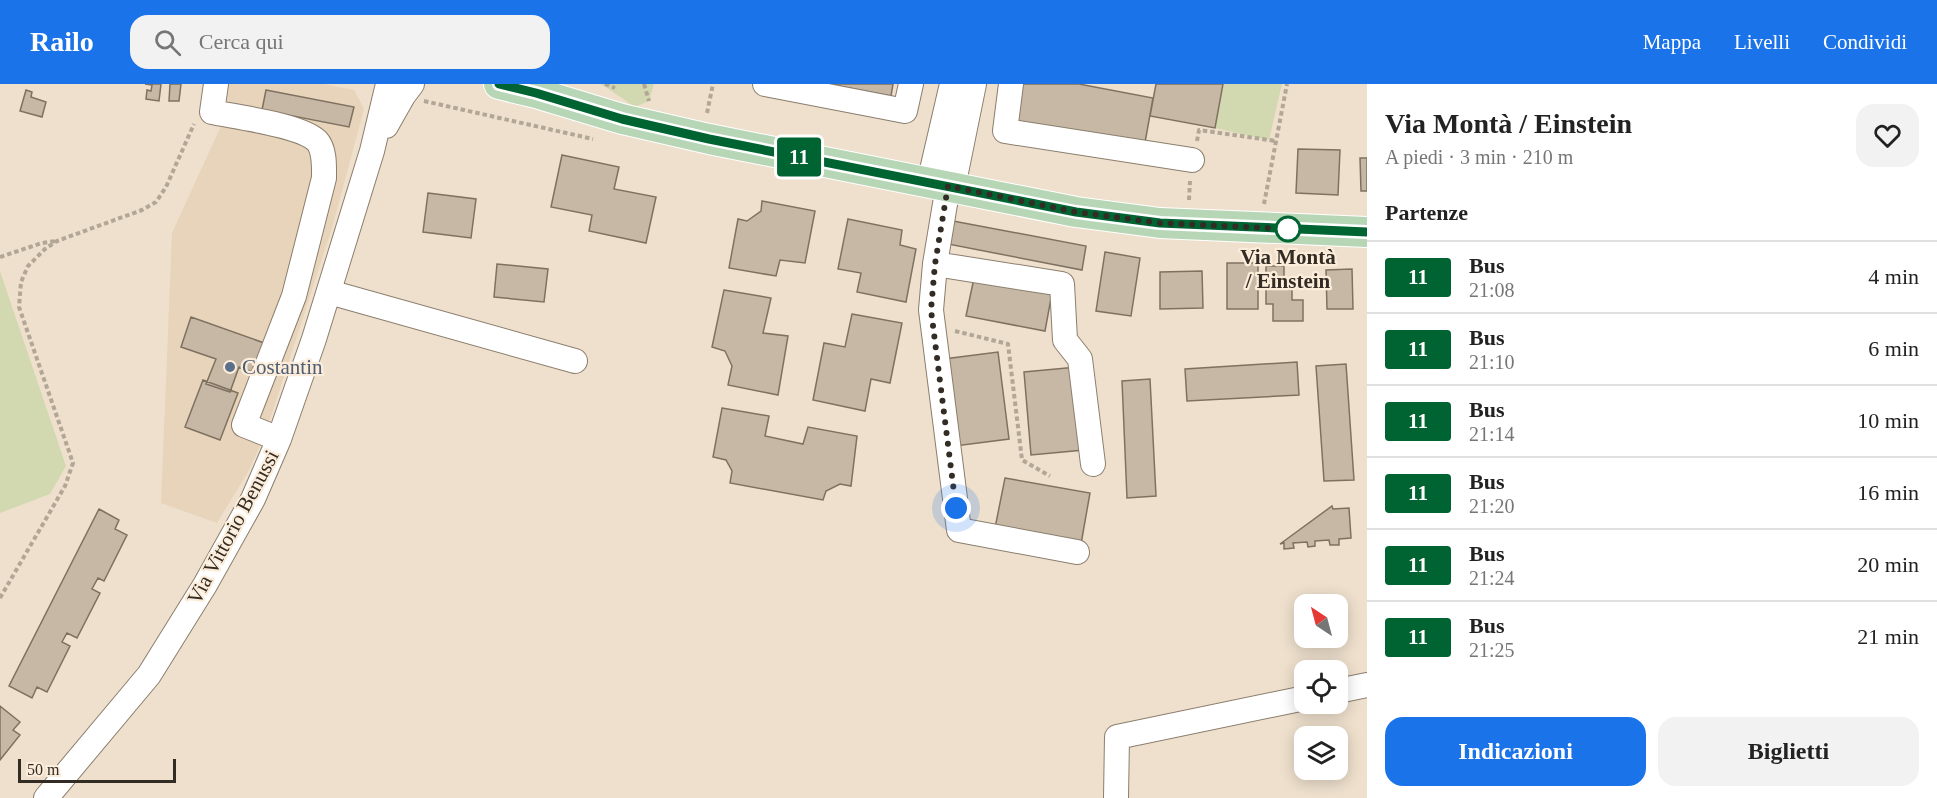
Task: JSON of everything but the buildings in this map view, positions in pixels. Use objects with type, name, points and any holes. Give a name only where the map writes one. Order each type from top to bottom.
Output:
[{"type":"main road","points":[[498,84],[536,93],[627,102]]},
{"type":"main road","points":[[568,84],[627,102],[709,139],[1076,212],[1160,223],[1367,232]]},
{"type":"street","points":[[216,84],[212,112],[302,131],[318,142],[324,159],[324,178],[294,296],[244,425],[279,439]]},
{"type":"street","name":"Via Vittorio Benussi","points":[[46,798],[119,713],[155,666],[205,585],[253,499],[279,439],[327,298],[372,151],[388,84]]},
{"type":"street","points":[[765,84],[904,111],[911,84]]},
{"type":"street","points":[[952,84],[931,310],[959,530],[1077,552]]},
{"type":"street","points":[[944,185],[974,84]]},
{"type":"street","points":[[1011,84],[1005,131],[1192,160]]},
{"type":"street","name":"Via Vittorio Benussi","points":[[372,151],[403,96],[415,92]]},
{"type":"street","points":[[935,264],[1062,284],[1065,340],[1080,358],[1093,464]]},
{"type":"street","points":[[294,296],[327,298],[575,360]]},
{"type":"street","points":[[1348,689],[1367,685]]},
{"type":"street","points":[[1116,798],[1117,737],[1294,700]]},
{"type":"path","points":[[605,84],[627,102],[658,103]]},
{"type":"path","points":[[644,84],[649,101]]},
{"type":"path","points":[[705,116],[713,84]]},
{"type":"path","points":[[1261,208],[1264,203],[1287,84]]},
{"type":"path","points":[[415,92],[545,128]]},
{"type":"path","points":[[0,257],[42,243],[57,241],[142,210],[156,202],[166,187],[194,123]]},
{"type":"path","points":[[1219,132],[1276,141]]},
{"type":"path","points":[[0,597],[65,486],[73,463],[19,307],[21,282],[28,266],[57,241]]},
{"type":"path","points":[[953,331],[1008,344],[1022,460],[1050,476]]},
{"type":"shaded area","points":[[228,84],[324,84],[354,90],[364,109],[332,228],[265,435],[248,472],[217,523],[161,503],[172,233],[221,126]]},
{"type":"green space","points":[[601,84],[654,84],[649,101],[635,107]]},
{"type":"green space","points":[[1223,84],[1282,84],[1269,140],[1215,128]]},
{"type":"green space","points":[[0,271],[66,466],[50,494],[0,513]]},
{"type":"bus line","name":"11","points":[[499,84],[622,119],[709,139],[1076,212],[1160,223],[1367,232]]},
{"type":"place","name":"Via Montà / Einstein","points":[[1288,229]]},
{"type":"place","name":"Costantin","points":[[230,367]]},
{"type":"route","points":[[956,508],[931,310],[935,264],[948,186],[1076,212],[1160,223],[1288,229]]}]
